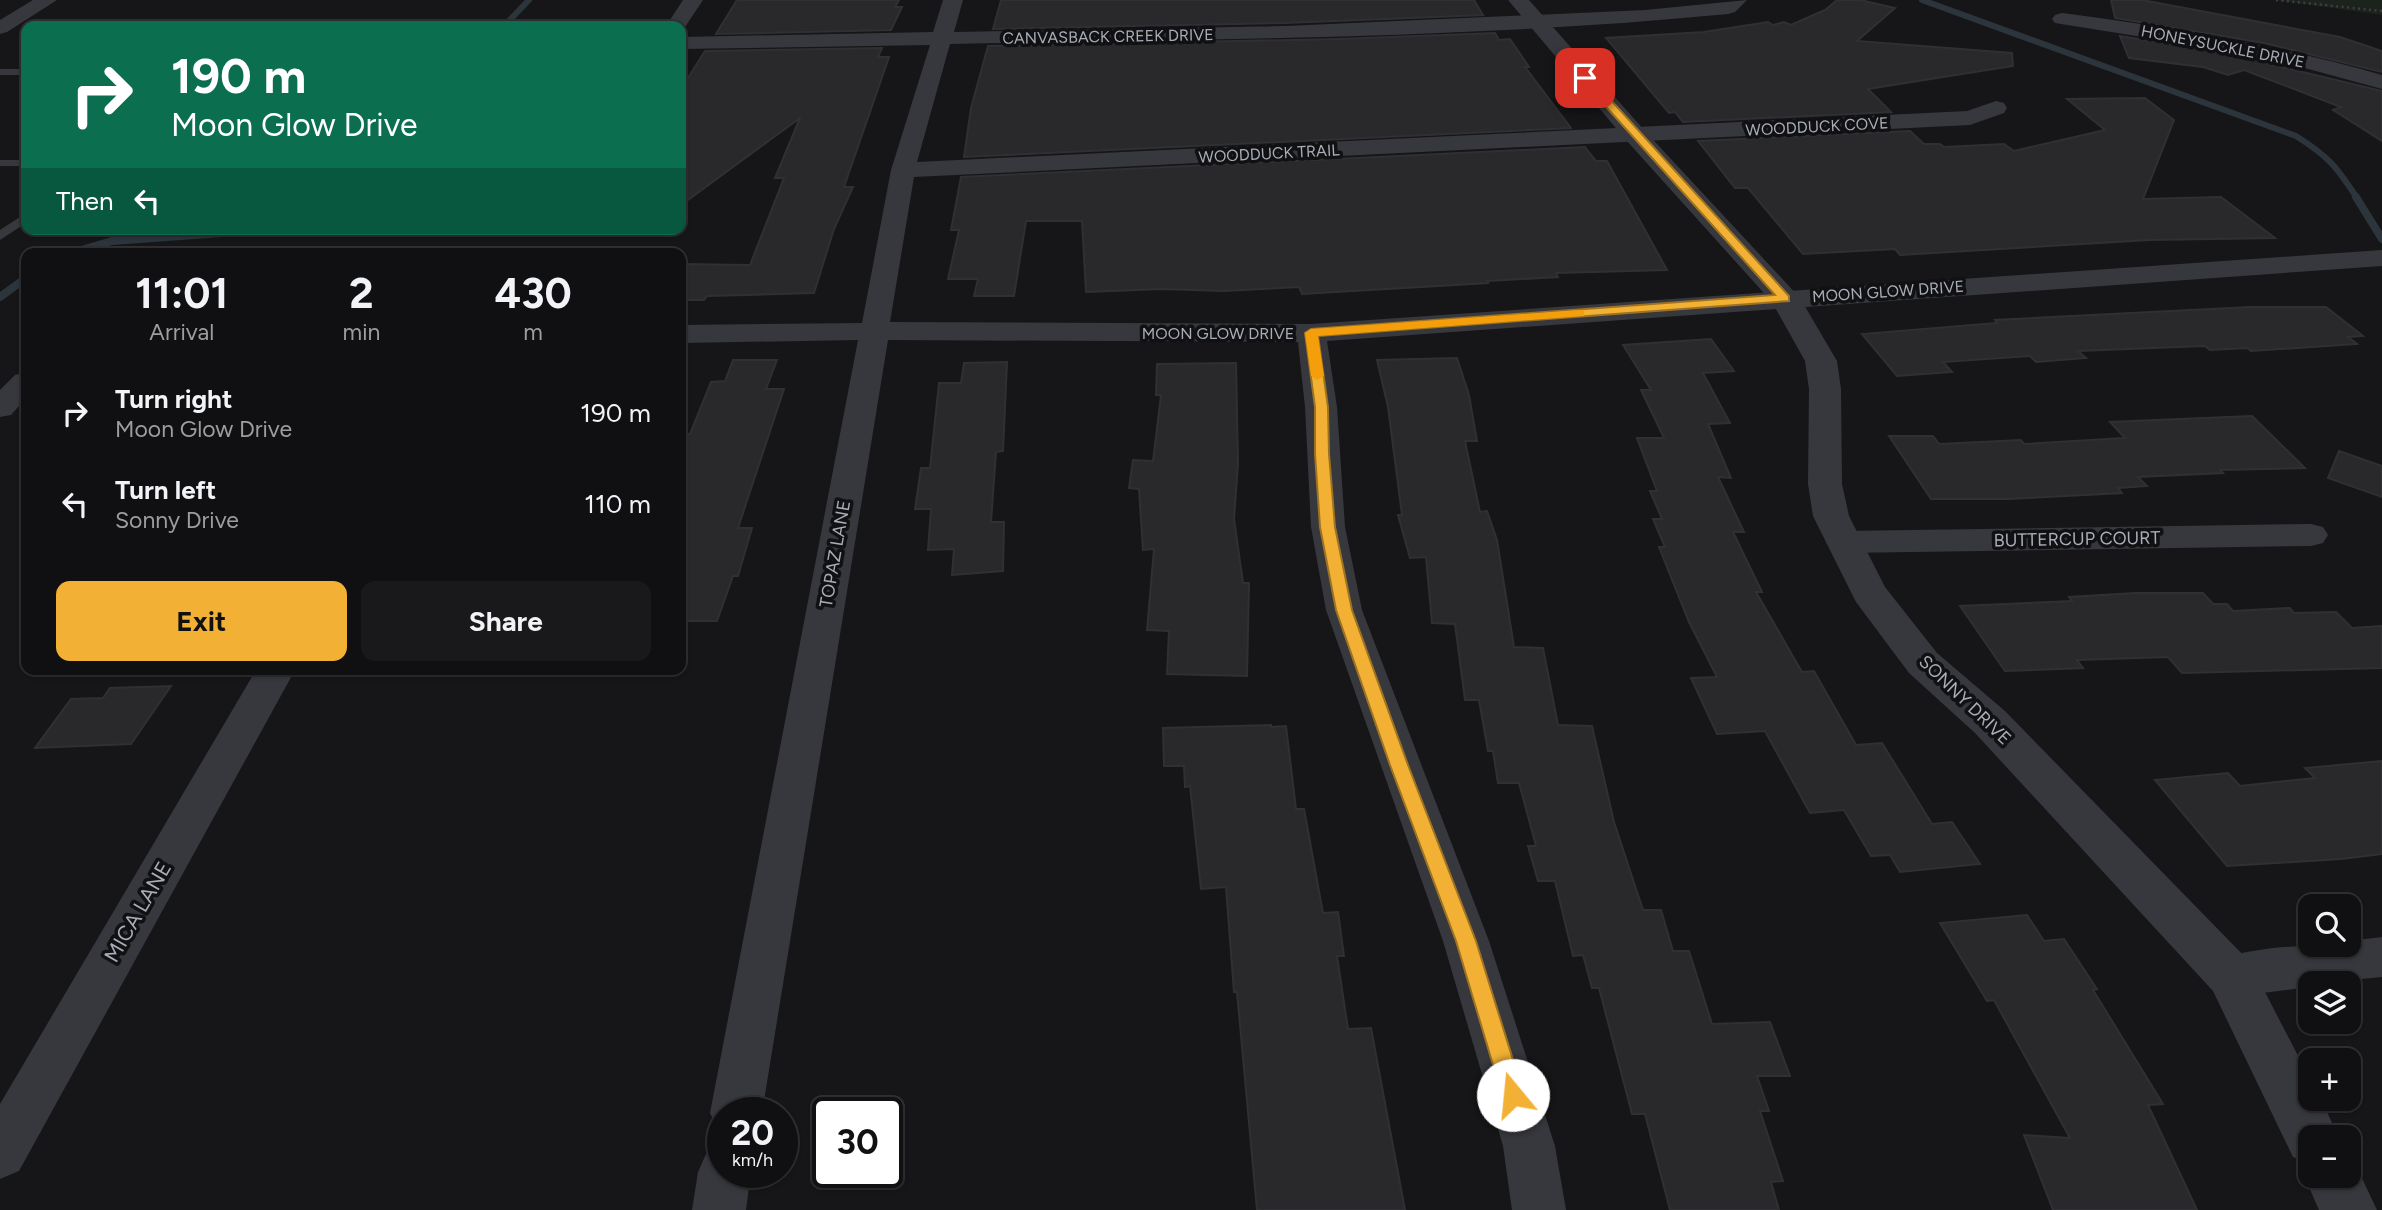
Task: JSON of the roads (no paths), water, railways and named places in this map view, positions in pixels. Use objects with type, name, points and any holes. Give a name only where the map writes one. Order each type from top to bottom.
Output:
[{"type":"street","points":[[0,28],[47,0]]},
{"type":"street","points":[[679,21],[693,0]]},
{"type":"street","name":"TOPAZ LANE","points":[[739,1097],[903,170],[953,0]]},
{"type":"street","name":"CANVASBACK CREEK DRIVE","points":[[686,43],[1284,32],[1527,11],[1690,13],[1728,8],[1737,0]]},
{"type":"street","name":"SONNY DRIVE","points":[[1527,11],[1635,135],[1785,298],[1821,361],[1825,389],[1825,484],[1831,516],[1868,593],[1923,663],[1990,722],[2231,976],[2306,1125]]},
{"type":"street","name":"HONEYSUCKLE DRIVE","points":[[2062,19],[2169,33],[2267,51],[2382,82]]},
{"type":"street","name":"WOODDUCK COVE","points":[[1635,135],[1970,118],[1996,108]]},
{"type":"street","name":"WOODDUCK TRAIL","points":[[903,170],[1635,135]]},
{"type":"street","name":"MOON GLOW DRIVE","points":[[686,334],[875,331],[1311,333],[2382,258]]},
{"type":"street","points":[[1311,333],[1321,407],[1328,527],[1344,610],[1466,941],[1529,1146],[1539,1210]]},
{"type":"street","points":[[0,408],[21,386]]},
{"type":"street","name":"BUTTERCUP COURT","points":[[1843,542],[2311,536]]},
{"type":"street","name":"MICA LANE","points":[[0,1153],[273,675]]},
{"type":"street","points":[[2231,976],[2382,957]]},
{"type":"street","points":[[719,1210],[722,1188]]},
{"type":"street","points":[[2338,1188],[2349,1210]]},
{"type":"lane","points":[[0,72],[21,72]]},
{"type":"lane","points":[[0,163],[21,163]]},
{"type":"lane","points":[[0,236],[21,221]]},
{"type":"waterway","points":[[509,21],[529,0]]},
{"type":"waterway","points":[[1922,0],[2296,136],[2331,163],[2357,198]]},
{"type":"waterway","points":[[2356,197],[2382,239]]},
{"type":"waterway","points":[[88,248],[112,241],[194,235]]},
{"type":"waterway","points":[[0,297],[21,282]]}]
